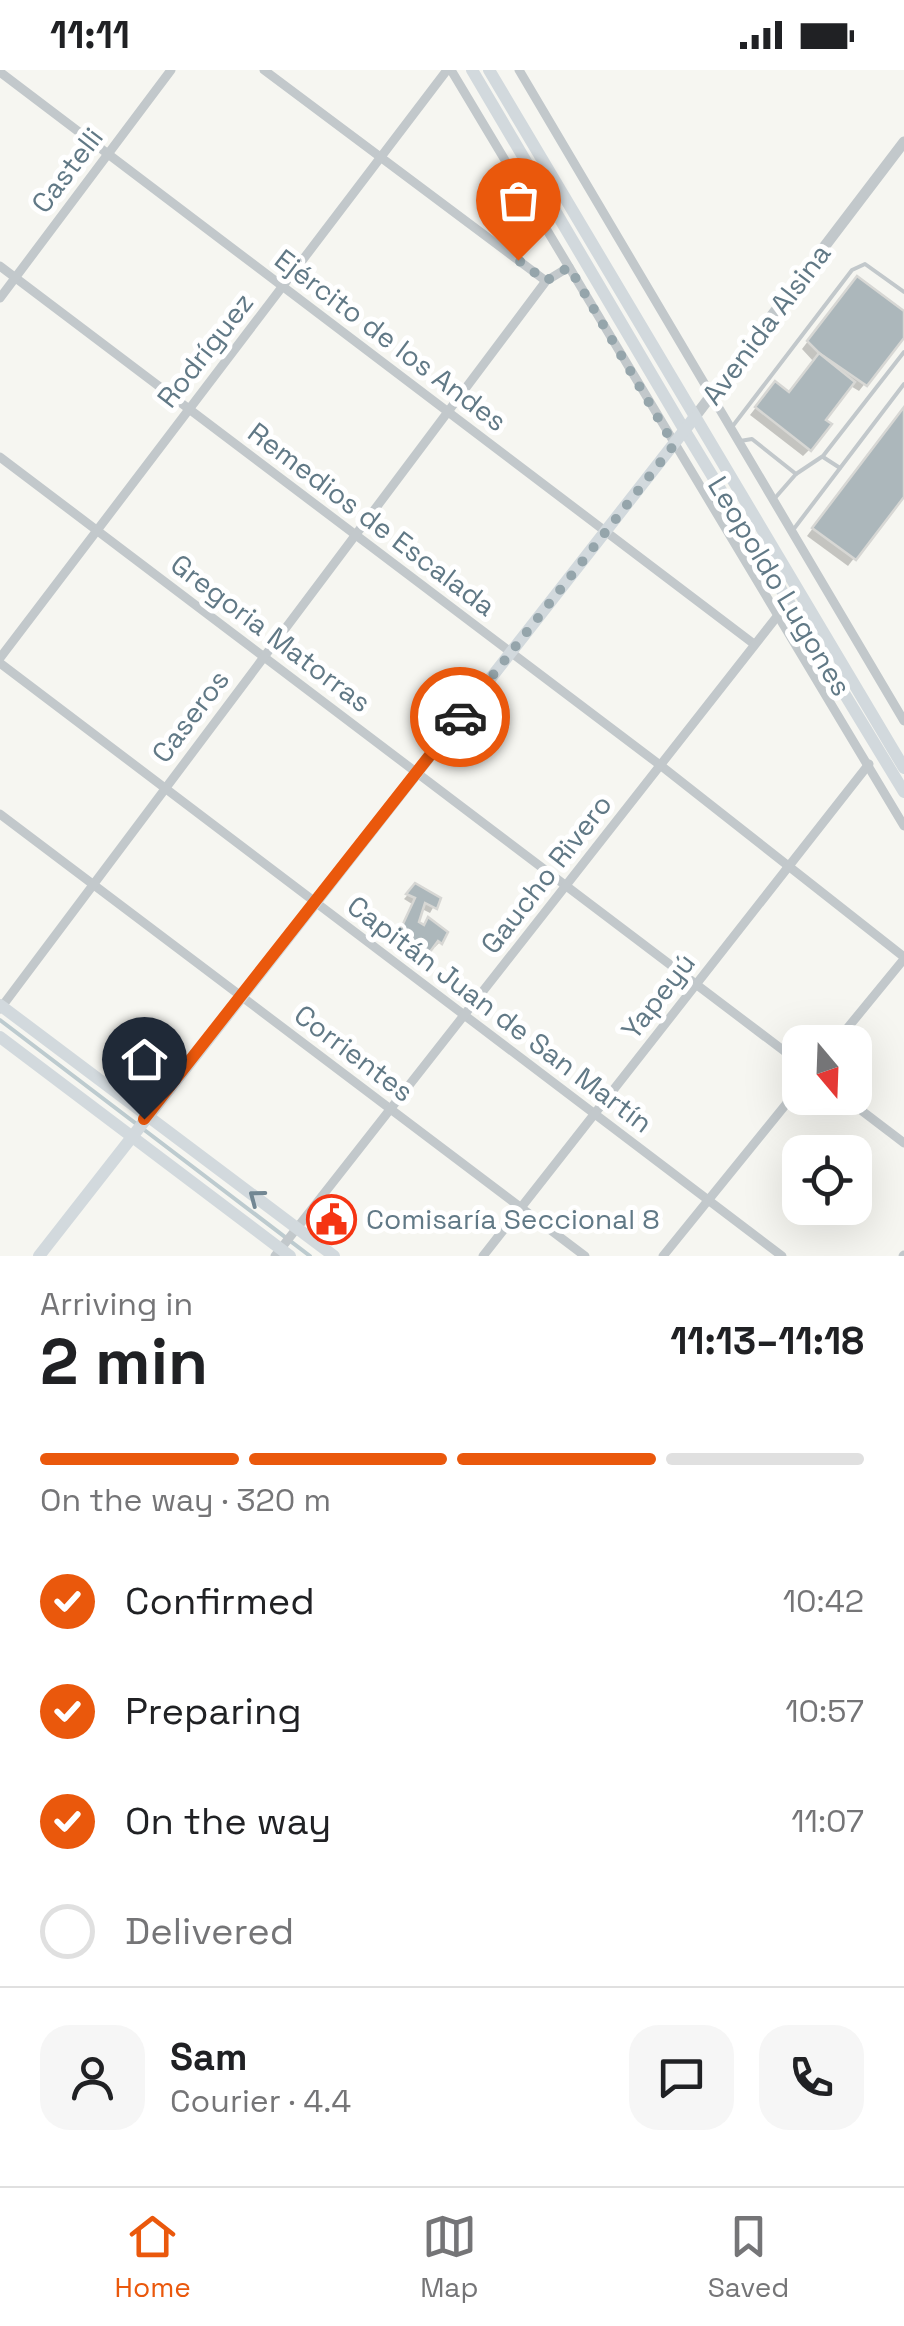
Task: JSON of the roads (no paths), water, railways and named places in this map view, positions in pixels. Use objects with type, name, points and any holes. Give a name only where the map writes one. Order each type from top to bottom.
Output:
[{"type":"main road","name":"Leopoldo Lugones","points":[[472,70],[904,792]]},
{"type":"main road","name":"Leopoldo Lugones","points":[[488,70],[904,768]]},
{"type":"main road","name":"Avenida Alsina","points":[[39,1256],[694,418]]},
{"type":"main road","points":[[1,1007],[283,1251]]},
{"type":"main road","points":[[0,1037],[140,1125],[334,1256]]},
{"type":"street","name":"Castelli","points":[[0,298],[172,70]]},
{"type":"street","points":[[264,70],[546,281]]},
{"type":"street","points":[[449,70],[904,826]]},
{"type":"street","name":"Rodríguez","points":[[0,660],[378,157],[449,70]]},
{"type":"street","points":[[519,70],[904,722]]},
{"type":"street","name":"Ejército de los Andes","points":[[0,72],[754,644]]},
{"type":"street","name":"Avenida Alsina","points":[[694,418],[904,142]]},
{"type":"street","name":"Remedios de Escalada","points":[[0,266],[660,764],[904,958]]},
{"type":"street","name":"Caseros","points":[[1,1007],[546,281],[569,267]]},
{"type":"street","name":"Gregoria Matorras","points":[[0,457],[782,1050]]},
{"type":"street","name":"Gaucho Rivero","points":[[283,1251],[295,1230],[778,614]]},
{"type":"street","name":"Capitán Juan de San Martín","points":[[0,660],[782,1256]]},
{"type":"street","name":"Yapeyú","points":[[482,1256],[868,764]]},
{"type":"street","name":"Corrientes","points":[[0,814],[585,1256]]},
{"type":"street","points":[[850,1025],[904,958]]},
{"type":"street","points":[[663,1256],[782,1110]]},
{"type":"street","points":[[867,1115],[904,1143]]},
{"type":"lane","points":[[732,427],[852,270],[866,264],[904,292]]},
{"type":"lane","points":[[775,498],[796,474],[823,456],[904,352]]},
{"type":"lane","points":[[793,530],[904,384]]},
{"type":"lane","points":[[740,441],[752,439],[796,474]]},
{"type":"lane","points":[[823,456],[840,468]]},
{"type":"waterway","points":[[0,1020],[310,1256]]},
{"type":"place","name":"Comisaría Seccional 8","points":[[331,1219]]}]
